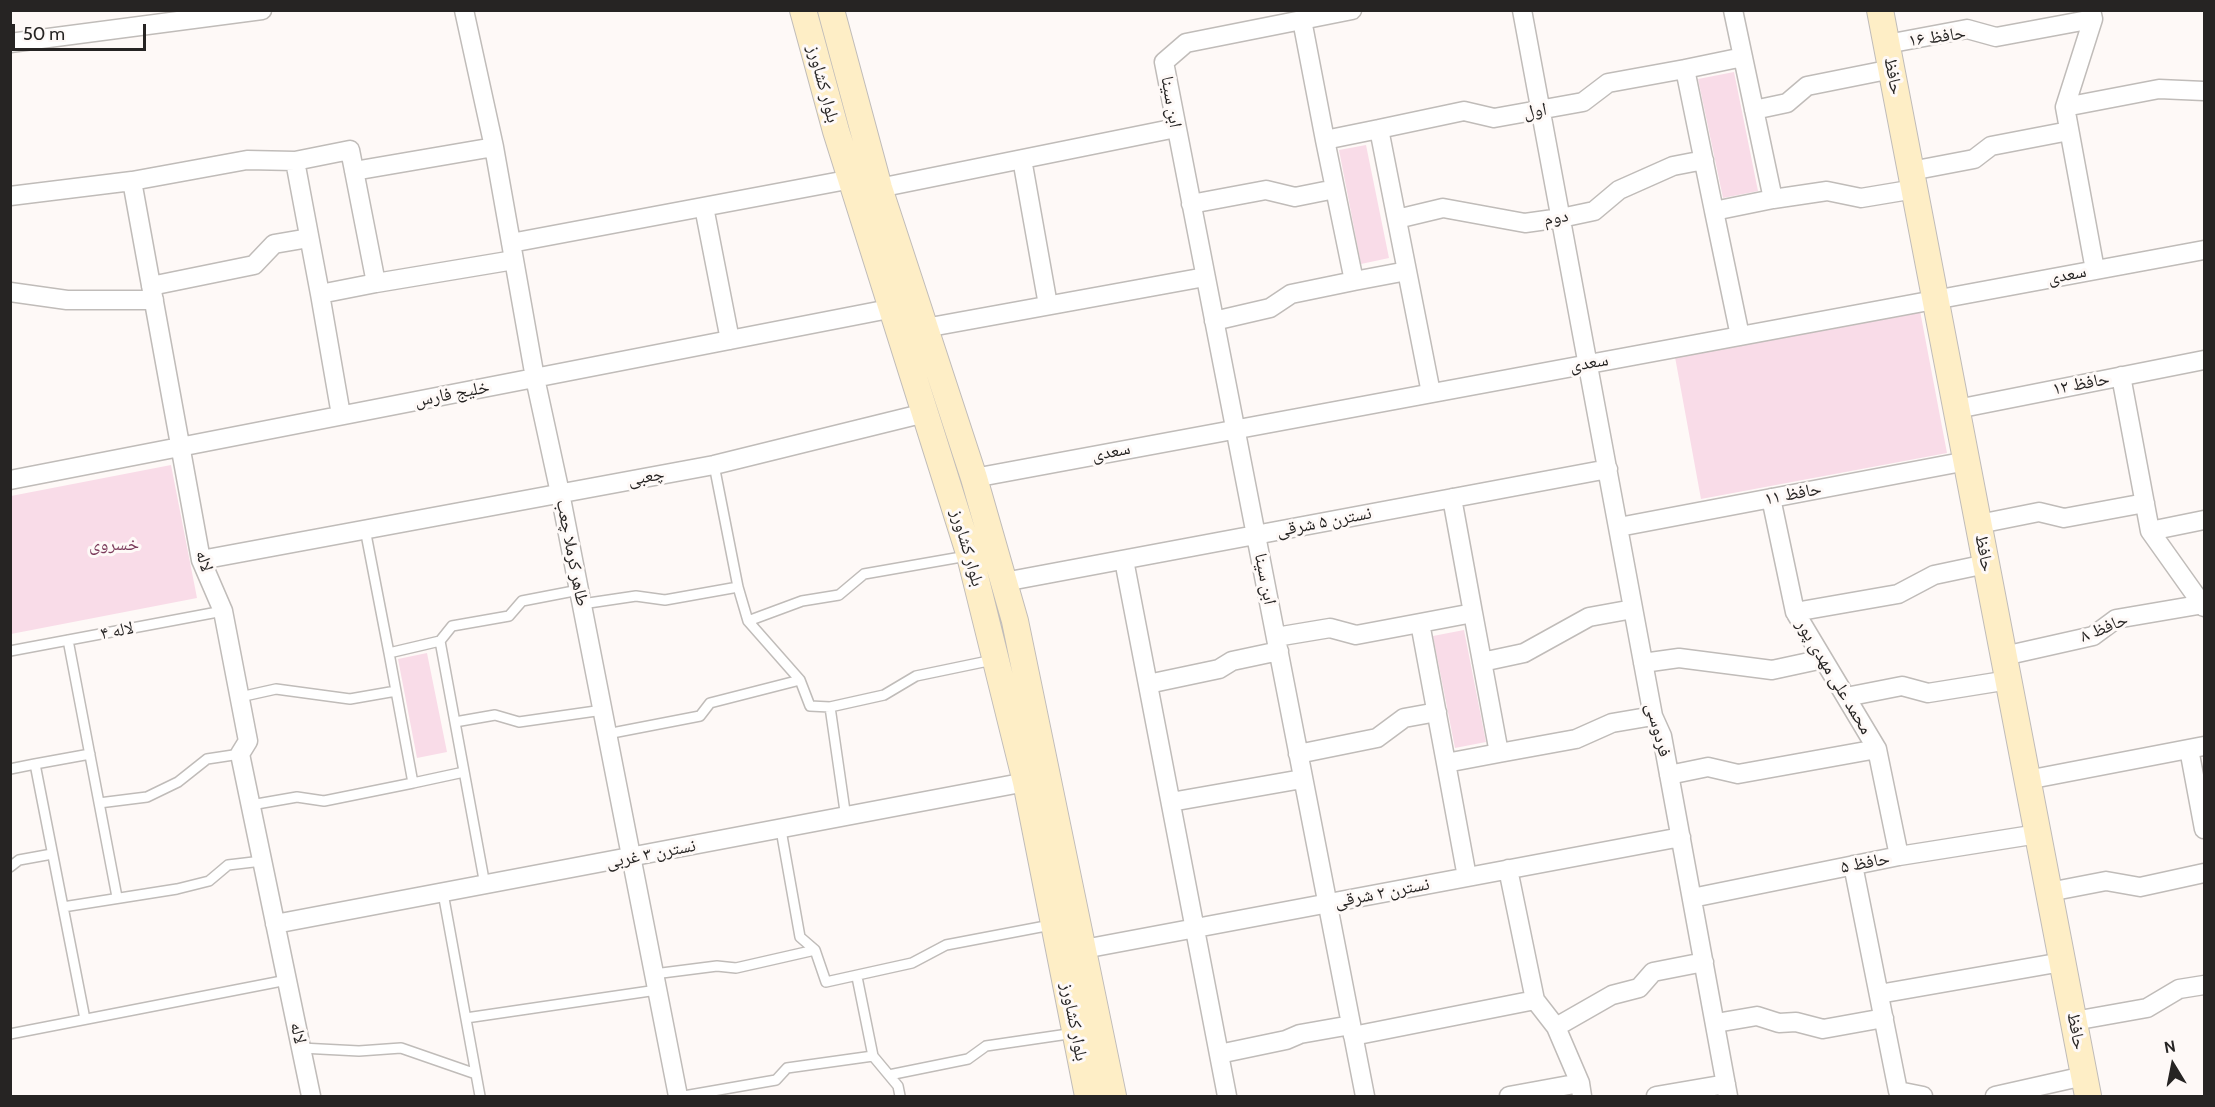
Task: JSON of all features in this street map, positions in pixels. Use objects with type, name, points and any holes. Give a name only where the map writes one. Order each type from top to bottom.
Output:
[{"type":"main road","name":"بلوار کشاورز","points":[[803,10],[852,179],[970,556],[1026,782],[1088,1096]]},
{"type":"main road","name":"بلوار کشاورز","points":[[831,10],[879,188],[974,478],[1018,633],[1113,1096]]},
{"type":"main road","name":"حافظ","points":[[1880,10],[2086,1086]]},
{"type":"street","points":[[10,43],[262,10]]},
{"type":"street","name":"طاهر کرملا چعب","points":[[464,10],[494,147],[535,378],[560,493],[678,1096]]},
{"type":"street","points":[[1352,10],[1302,20],[1354,281]]},
{"type":"street","name":"فردوسی","points":[[1522,10],[1653,716],[1662,736],[1727,1090]]},
{"type":"street","points":[[1733,10],[1773,199]]},
{"type":"street","points":[[2092,15],[2065,107],[2095,270]]},
{"type":"street","name":"حافظ ۱۶","points":[[1754,110],[1787,103],[1807,86],[1967,29],[1996,37],[2092,15]]},
{"type":"street","name":"ابن سینا","points":[[1302,20],[1186,43],[1164,62],[1365,1096]]},
{"type":"street","name":"اول","points":[[1325,140],[1464,111],[1494,118],[1583,102],[1608,83],[1743,57]]},
{"type":"street","points":[[1685,69],[1740,336]]},
{"type":"street","points":[[2065,107],[2159,89],[2205,91]]},
{"type":"street","points":[[879,188],[1176,128]]},
{"type":"street","points":[[1379,129],[1431,393]]},
{"type":"street","points":[[1714,211],[1827,191],[1861,198],[1974,159],[1991,146],[2069,131]]},
{"type":"street","points":[[354,171],[494,147]]},
{"type":"street","points":[[10,196],[132,181],[247,160],[294,161],[350,150],[376,283]]},
{"type":"street","points":[[1022,159],[1048,305]]},
{"type":"street","name":"دوم","points":[[1397,219],[1443,208],[1525,223],[1561,218],[1594,211],[1619,190],[1673,166],[1704,160]]},
{"type":"street","points":[[294,161],[341,415]]},
{"type":"street","points":[[320,294],[704,207],[852,179]]},
{"type":"street","name":"لاله","points":[[132,181],[201,560],[223,611],[248,741],[240,754],[311,1096]]},
{"type":"street","points":[[1191,204],[1266,190],[1295,197],[1335,189]]},
{"type":"street","points":[[704,207],[730,340]]},
{"type":"street","points":[[10,292],[67,300],[153,293],[254,265],[274,244],[309,238]]},
{"type":"street","name":"سعدی","points":[[974,478],[2205,250]]},
{"type":"street","points":[[1214,321],[1269,308],[1291,294],[1407,271]]},
{"type":"street","points":[[925,328],[1205,277]]},
{"type":"street","name":"خلیج فارس","points":[[10,480],[894,308]]},
{"type":"street","name":"حافظ ۱۲","points":[[1957,409],[2205,360]]},
{"type":"street","points":[[2121,376],[2150,531],[2204,605]]},
{"type":"street","name":"چعبی","points":[[365,528],[714,465],[925,413]]},
{"type":"street","name":"حافظ ۱۱","points":[[1619,527],[1967,461]]},
{"type":"street","name":"نسترن ۵ شرقی","points":[[1004,582],[1608,469]]},
{"type":"street","points":[[1452,498],[1499,753]]},
{"type":"street","name":"محمد علی مهدی پور","points":[[1771,498],[1795,612],[1877,749],[1899,856]]},
{"type":"street","points":[[1979,524],[2039,512],[2064,518],[2145,503]]},
{"type":"street","points":[[2150,531],[2205,520]]},
{"type":"street","points":[[201,560],[365,528]]},
{"type":"street","points":[[1124,560],[1227,1096]]},
{"type":"street","points":[[1795,612],[1898,594],[1934,575],[1986,564]]},
{"type":"street","name":"حافظ ۸","points":[[1846,697],[1902,686],[1928,693],[2006,668],[2093,636],[2116,619],[2204,605]]},
{"type":"street","points":[[1482,662],[1524,653],[1589,617],[1634,609]]},
{"type":"street","points":[[1149,684],[1219,669],[1232,661],[1277,644],[1330,628],[1356,635],[1473,613]]},
{"type":"street","points":[[1420,623],[1467,877]]},
{"type":"street","points":[[1643,663],[1679,658],[1772,670],[1823,659]]},
{"type":"street","points":[[1298,754],[1377,738],[1404,718],[1437,712]]},
{"type":"street","points":[[1446,763],[1576,739],[1612,723],[1653,716]]},
{"type":"street","points":[[2028,780],[2197,747],[2205,829]]},
{"type":"street","points":[[1669,775],[1708,767],[1738,774],[1877,749]]},
{"type":"street","points":[[1171,802],[1302,779]]},
{"type":"street","name":"نسترن ۳ غربی","points":[[275,924],[846,818],[1026,782]]},
{"type":"street","name":"حافظ ۵","points":[[1692,898],[1899,856],[2038,834]]},
{"type":"street","name":"نسترن ۲ شرقی","points":[[1084,949],[1681,837]]},
{"type":"street","points":[[1853,865],[1898,1091],[1923,1096]]},
{"type":"street","points":[[1508,869],[1535,1000],[1556,1027],[1581,1090],[1509,1096]]},
{"type":"street","points":[[2049,892],[2106,881],[2140,887],[2205,873]]},
{"type":"street","points":[[1556,1027],[1612,995],[1639,988],[1653,972],[1704,962]]},
{"type":"street","points":[[1879,994],[2062,962]]},
{"type":"street","points":[[2074,1021],[2147,1008],[2179,989],[2205,985]]},
{"type":"street","points":[[1219,1054],[1286,1040],[1300,1034],[1352,1030],[1535,1000]]},
{"type":"street","points":[[1716,1023],[1757,1016],[1779,1023],[1796,1022],[1823,1029],[1884,1018]]},
{"type":"street","points":[[1995,1096],[2086,1086]]},
{"type":"street","points":[[1656,1096],[1727,1090]]},
{"type":"lane","points":[[714,465],[738,587],[748,621],[800,680],[810,706],[830,707],[884,695],[916,676],[997,660]]},
{"type":"lane","points":[[365,528],[413,783]]},
{"type":"lane","points":[[748,621],[802,601],[839,595],[864,574],[970,556]]},
{"type":"lane","points":[[389,653],[440,641],[453,626],[509,616],[522,602],[580,597],[636,596],[665,600],[738,587]]},
{"type":"lane","name":"لاله ۴","points":[[10,651],[223,611]]},
{"type":"lane","points":[[68,640],[117,897]]},
{"type":"lane","points":[[440,641],[485,885]]},
{"type":"lane","points":[[607,734],[700,716],[710,704],[800,680]]},
{"type":"lane","points":[[240,698],[276,689],[350,699],[396,691]]},
{"type":"lane","points":[[830,707],[846,818]]},
{"type":"lane","points":[[455,722],[495,715],[519,722],[603,710]]},
{"type":"lane","points":[[10,769],[90,754]]},
{"type":"lane","points":[[99,803],[147,797],[178,782],[207,759],[240,754]]},
{"type":"lane","points":[[35,764],[85,1019]]},
{"type":"lane","points":[[251,805],[297,797],[324,801],[464,772]]},
{"type":"lane","points":[[781,830],[800,938],[815,950],[826,982],[857,977],[912,963],[946,945],[1054,925]]},
{"type":"lane","points":[[10,867],[19,860],[52,854]]},
{"type":"lane","points":[[63,907],[177,889],[209,881],[228,865],[262,861]]},
{"type":"lane","points":[[443,893],[480,1096]]},
{"type":"lane","points":[[466,1018],[656,982],[717,966],[736,968],[815,950]]},
{"type":"lane","points":[[857,977],[873,1056],[898,1086],[900,1096]]},
{"type":"lane","points":[[10,1034],[287,980]]},
{"type":"lane","points":[[889,1075],[968,1059],[986,1046],[1076,1033]]},
{"type":"lane","points":[[301,1048],[359,1051],[401,1048],[476,1074]]},
{"type":"lane","points":[[684,1096],[776,1080],[787,1068],[873,1056]]},
{"type":"green space","points":[[1734,72],[1758,191],[1723,198],[1698,79]]},
{"type":"green space","points":[[1366,145],[1389,258],[1361,264],[1339,150]]},
{"type":"green space","points":[[1920,311],[1947,453],[1701,499],[1675,357]]},
{"type":"green space","name":"خسروی","points":[[171,465],[197,598],[11,634],[11,496]]},
{"type":"green space","points":[[1464,630],[1486,742],[1455,748],[1433,636]]},
{"type":"green space","points":[[427,653],[447,752],[417,758],[398,659]]}]
